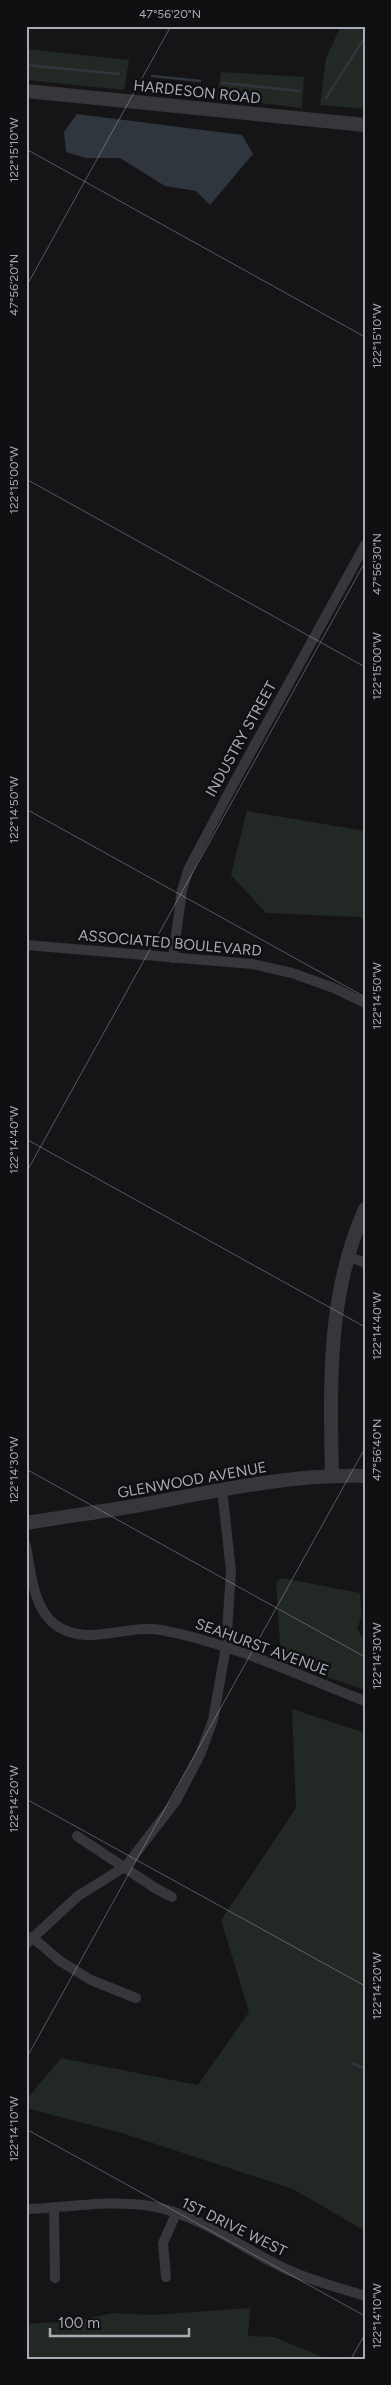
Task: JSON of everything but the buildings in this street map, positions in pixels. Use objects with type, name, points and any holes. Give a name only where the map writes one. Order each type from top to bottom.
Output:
[{"type":"street","name":"HARDESON ROAD","points":[[26,91],[365,125]]},
{"type":"street","name":"INDUSTRY STREET","points":[[173,958],[182,890],[189,868],[365,545]]},
{"type":"street","name":"ASSOCIATED BOULEVARD","points":[[26,945],[252,964],[292,973],[334,988],[365,1003]]},
{"type":"street","points":[[332,1476],[331,1386],[338,1294],[348,1256],[365,1209]]},
{"type":"street","points":[[348,1256],[365,1263]]},
{"type":"street","name":"GLENWOOD AVENUE","points":[[26,1523],[134,1506],[222,1489],[332,1476],[365,1476]]},
{"type":"street","points":[[136,1998],[91,1980],[29,1941],[78,1896],[126,1866],[176,1801],[200,1755],[213,1720],[226,1647],[231,1571],[222,1489]]},
{"type":"street","name":"SEAHURST AVENUE","points":[[26,1546],[32,1582],[43,1613],[57,1626],[81,1635],[113,1634],[144,1628],[159,1630],[226,1647],[365,1701]]},
{"type":"street","points":[[77,1836],[126,1866],[154,1888],[172,1897]]},
{"type":"street","name":"1ST DRIVE WEST","points":[[26,2209],[110,2204],[145,2205],[176,2214],[202,2225],[284,2268],[365,2296]]},
{"type":"street","points":[[54,2208],[55,2278]]},
{"type":"street","points":[[166,2277],[163,2243],[176,2214]]},
{"type":"shaded area","points":[[341,26],[365,26],[365,109],[320,105],[326,58]]},
{"type":"shaded area","points":[[26,49],[129,60],[124,90],[26,80]]},
{"type":"shaded area","points":[[221,72],[304,77],[302,108],[217,98]]},
{"type":"shaded area","points":[[77,114],[242,135],[253,154],[210,205],[196,191],[165,186],[120,158],[86,158],[66,152],[64,132]]},
{"type":"shaded area","points":[[247,811],[365,831],[365,920],[359,917],[266,913],[231,875]]},
{"type":"shaded area","points":[[282,1578],[360,1593],[362,1615],[357,1629],[365,1641],[365,1690],[286,1663],[280,1643],[276,1582]]},
{"type":"shaded area","points":[[292,1709],[365,1733],[365,2231],[293,2189],[125,2134],[26,2108],[26,2100],[61,2058],[198,2085],[249,2012],[221,1920],[296,1808]]},
{"type":"shaded area","points":[[250,2308],[248,2336],[274,2337],[327,2359],[26,2359],[26,2324],[73,2321],[114,2313],[152,2315]]},
{"type":"waterway","points":[[326,98],[365,37]]},
{"type":"waterway","points":[[26,65],[119,74]]},
{"type":"waterway","points":[[152,76],[200,81]]},
{"type":"waterway","points":[[223,83],[300,91]]},
{"type":"waterway","points":[[352,2063],[365,2069]]}]
